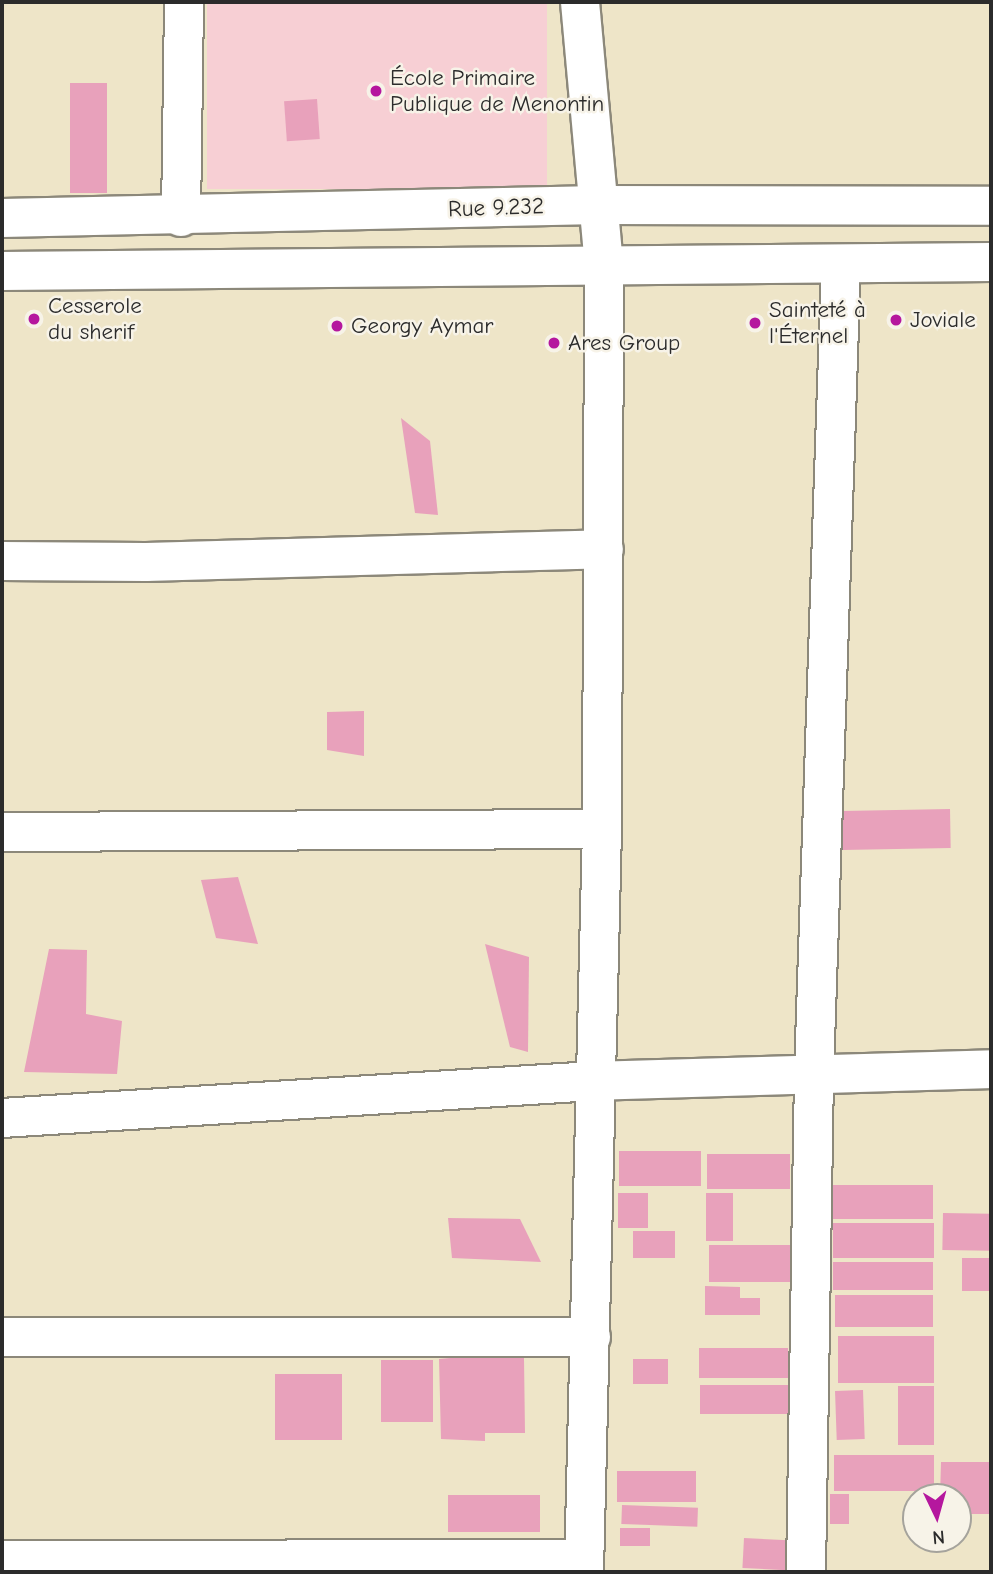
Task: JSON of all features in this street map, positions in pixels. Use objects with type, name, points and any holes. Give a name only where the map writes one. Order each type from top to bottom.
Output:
[{"type":"street","points":[[181,217],[184,2]]},
{"type":"street","points":[[2,1560],[584,1565],[591,1337],[593,1081],[602,830],[604,266],[580,2]]},
{"type":"street","name":"Rue 9.232","points":[[2,218],[181,217],[599,205],[991,206]]},
{"type":"street","points":[[2,271],[991,262]]},
{"type":"street","points":[[806,1572],[814,1072],[841,265]]},
{"type":"street","points":[[2,561],[146,562],[604,549]]},
{"type":"street","points":[[2,832],[602,830]]},
{"type":"street","points":[[2,1118],[593,1081],[814,1072],[991,1069]]},
{"type":"street","points":[[2,1338],[591,1337]]},
{"type":"shaded area","name":"École Primaire Publique de Menontin","points":[[207,2],[547,2],[547,189],[207,189]]},
{"type":"building","points":[[70,83],[107,83],[107,193],[70,193]]},
{"type":"building","points":[[317,99],[320,139],[287,141],[284,101]]},
{"type":"building","points":[[401,418],[430,441],[438,515],[415,513]]},
{"type":"building","points":[[364,711],[364,756],[327,750],[327,712]]},
{"type":"building","points":[[950,809],[951,848],[843,850],[842,811]]},
{"type":"building","points":[[238,877],[258,944],[216,938],[201,880]]},
{"type":"building","points":[[485,944],[529,957],[528,1052],[510,1047]]},
{"type":"building","points":[[49,949],[87,950],[86,1014],[122,1021],[117,1074],[24,1072]]},
{"type":"building","points":[[619,1151],[701,1151],[701,1186],[619,1186]]},
{"type":"building","points":[[707,1154],[790,1154],[790,1189],[707,1189]]},
{"type":"building","points":[[832,1185],[933,1185],[933,1219],[832,1219]]},
{"type":"building","points":[[618,1193],[648,1193],[648,1228],[618,1228]]},
{"type":"building","points":[[706,1193],[733,1193],[733,1241],[706,1241]]},
{"type":"building","points":[[943,1213],[991,1214],[990,1251],[942,1250]]},
{"type":"building","points":[[448,1218],[520,1219],[541,1262],[452,1258]]},
{"type":"building","points":[[833,1223],[934,1223],[934,1258],[833,1258]]},
{"type":"building","points":[[633,1231],[675,1231],[675,1258],[633,1258]]},
{"type":"building","points":[[709,1245],[791,1245],[791,1282],[709,1282]]},
{"type":"building","points":[[962,1258],[991,1258],[991,1291],[962,1291]]},
{"type":"building","points":[[833,1262],[933,1262],[933,1290],[833,1290]]},
{"type":"building","points":[[705,1286],[740,1287],[740,1298],[760,1298],[760,1315],[705,1315]]},
{"type":"building","points":[[835,1295],[933,1295],[933,1327],[835,1327]]},
{"type":"building","points":[[838,1336],[934,1336],[934,1383],[838,1383]]},
{"type":"building","points":[[699,1348],[788,1348],[788,1378],[699,1378]]},
{"type":"building","points":[[484,1355],[524,1358],[525,1433],[485,1433],[485,1441],[441,1439],[439,1359]]},
{"type":"building","points":[[633,1359],[668,1359],[668,1384],[633,1384]]},
{"type":"building","points":[[381,1360],[433,1360],[433,1422],[381,1422]]},
{"type":"building","points":[[275,1374],[342,1374],[342,1440],[275,1440]]},
{"type":"building","points":[[700,1385],[791,1385],[791,1414],[700,1414]]},
{"type":"building","points":[[898,1386],[934,1386],[934,1445],[898,1445]]},
{"type":"building","points":[[863,1390],[865,1439],[837,1440],[835,1391]]},
{"type":"building","points":[[834,1455],[934,1455],[934,1483],[902,1483],[902,1491],[834,1491]]},
{"type":"building","points":[[941,1462],[991,1462],[991,1514],[972,1514],[972,1483],[940,1483]]},
{"type":"building","points":[[617,1471],[696,1471],[696,1502],[617,1502]]},
{"type":"building","points":[[830,1494],[849,1494],[849,1524],[830,1524]]},
{"type":"building","points":[[448,1495],[540,1495],[540,1532],[448,1532]]},
{"type":"building","points":[[622,1505],[698,1508],[697,1527],[621,1524]]},
{"type":"building","points":[[620,1528],[650,1528],[650,1546],[620,1546]]},
{"type":"building","points":[[744,1538],[788,1540],[786,1570],[742,1568]]},
{"type":"place","name":"École Primaire Publique de Menontin","points":[[376,91]]},
{"type":"place","name":"Cesserole du sherif","points":[[34,319]]},
{"type":"place","name":"Joviale","points":[[896,320]]},
{"type":"place","name":"Sainteté à l'Éternel","points":[[755,323]]},
{"type":"place","name":"Georgy Aymar","points":[[337,326]]},
{"type":"place","name":"Ares Group","points":[[554,343]]}]
